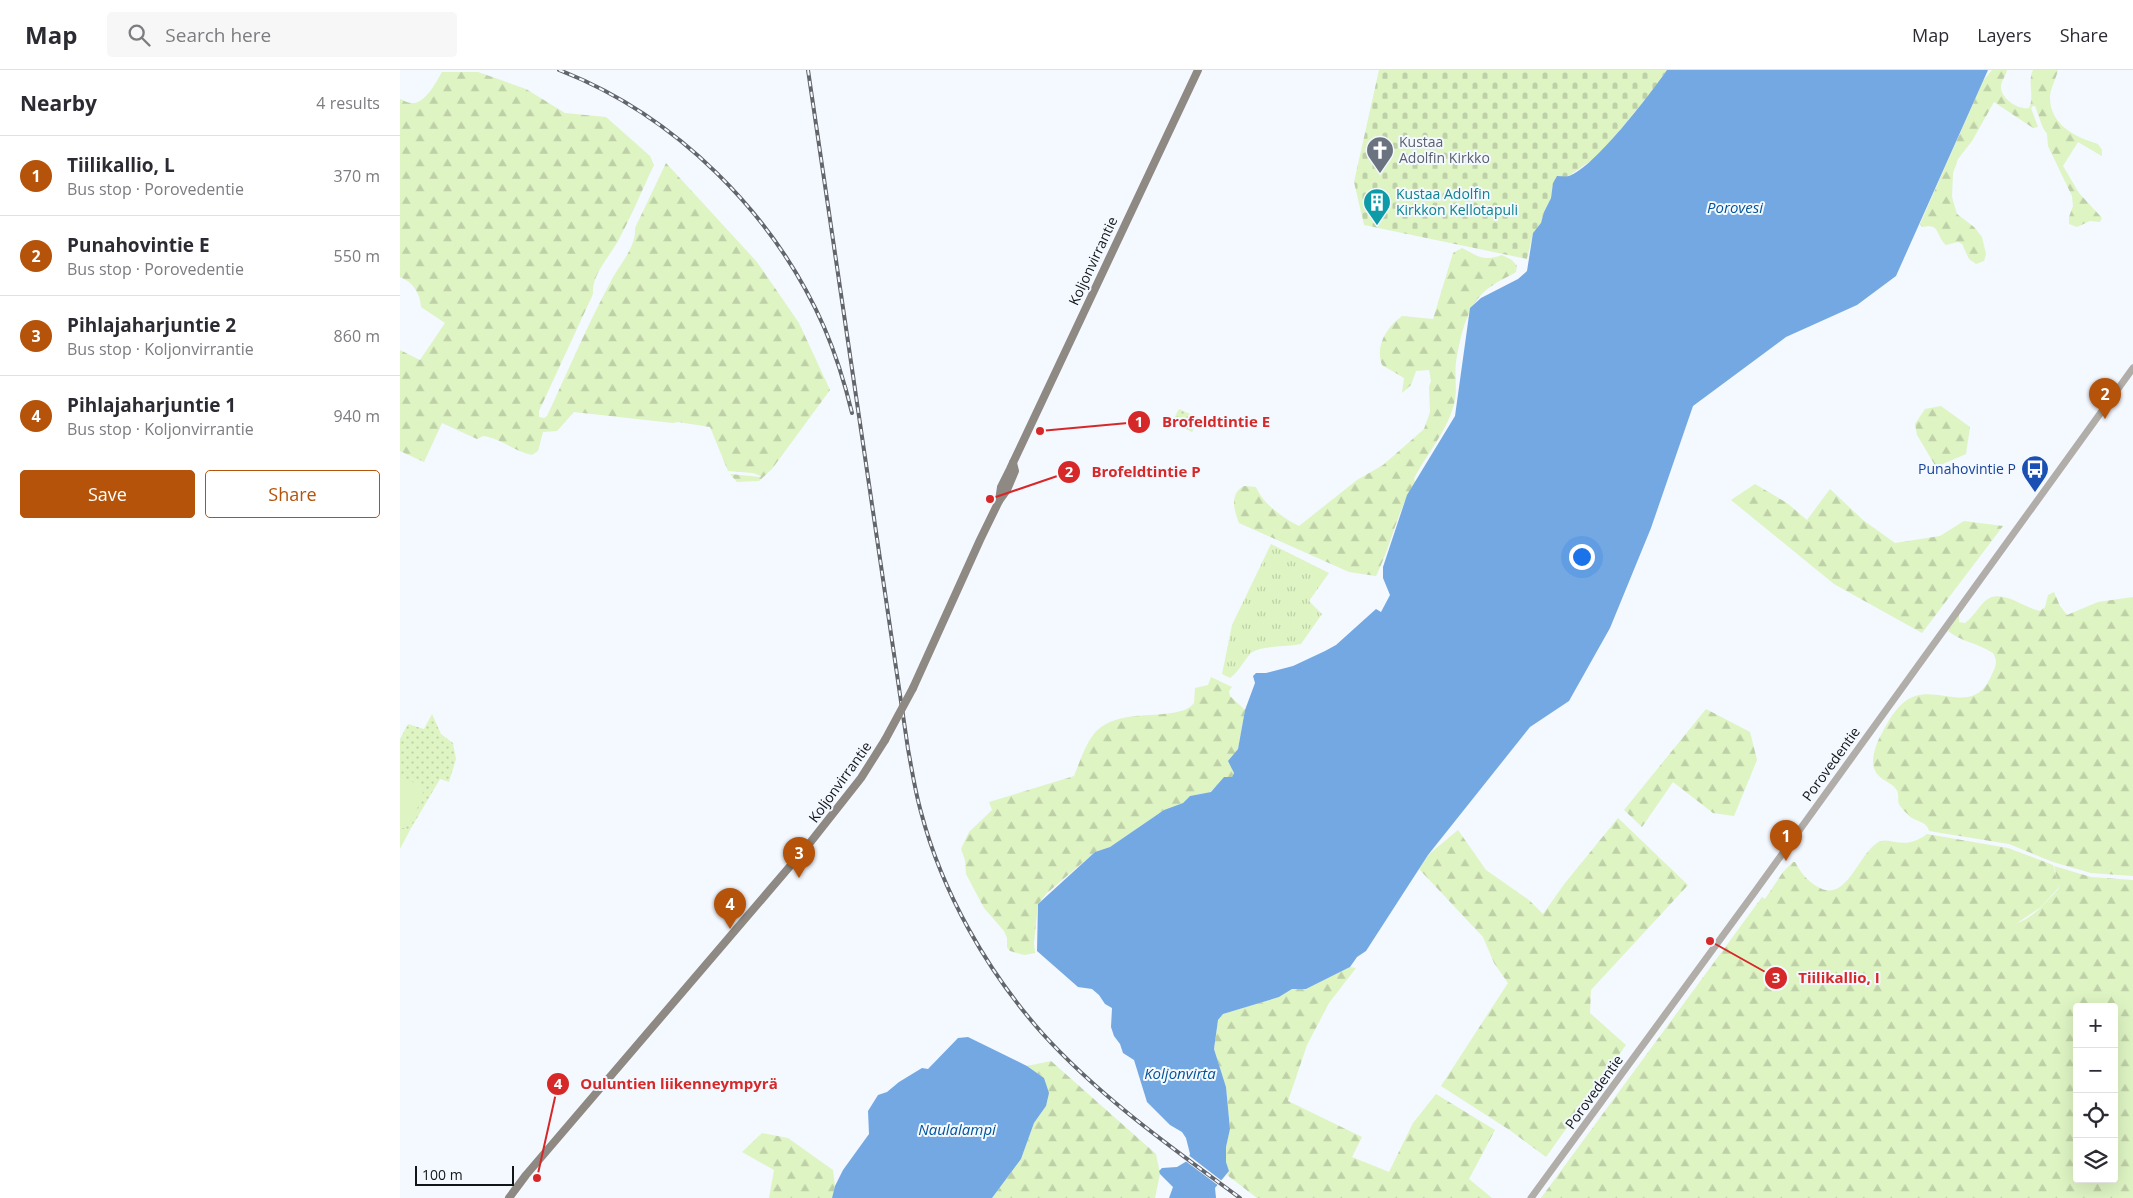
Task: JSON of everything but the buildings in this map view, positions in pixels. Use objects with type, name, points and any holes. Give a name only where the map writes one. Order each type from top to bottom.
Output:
[{"type":"main road","name":"Koljonvirrantie","points":[[509,1198],[526,1175],[809,844],[861,778],[885,740],[913,688],[999,501],[1001,487],[1014,463],[1065,348],[1198,70]]},
{"type":"main road","name":"Koljonvirrantie","points":[[503,1198],[526,1175]]},
{"type":"street","name":"Porovedentie","points":[[1531,1198],[2133,368]]},
{"type":"green space","points":[[1379,70],[1667,70],[1655,88],[1598,156],[1570,175],[1553,183],[1551,198],[1544,212],[1541,224],[1533,233],[1527,259],[1364,225],[1354,182]]},
{"type":"green space","points":[[1992,70],[2007,70],[2001,84],[2002,93],[2012,103],[2029,108],[2033,70],[2058,70],[2050,96],[2054,115],[2065,128],[2081,138],[2098,144],[2102,150],[2102,156],[2078,142],[2063,166],[2079,193],[2102,218],[2100,222],[2090,221],[2077,227],[2069,224],[2069,217],[2073,206],[2072,196],[2048,146],[2047,134],[2035,106],[2031,108],[2038,127],[2033,128],[1994,102],[1972,141],[1958,159],[1953,173],[1952,197],[1957,214],[1974,227],[1982,237],[1986,254],[1984,261],[1976,264],[1969,259],[1962,244],[1958,242],[1946,245],[1935,228],[1922,227],[1920,224],[1983,81]]},
{"type":"green space","points":[[442,72],[478,72],[526,89],[565,113],[606,117],[650,156],[654,165],[624,230],[598,272],[593,287],[593,294],[539,411],[539,417],[544,418],[547,416],[585,332],[613,277],[630,249],[635,235],[635,228],[666,163],[757,262],[799,323],[830,390],[772,469],[759,481],[737,482],[730,474],[761,476],[753,473],[728,471],[710,427],[574,412],[557,431],[543,432],[538,451],[532,455],[489,437],[483,436],[477,439],[442,423],[424,462],[400,451],[400,350],[420,360],[445,323],[421,307],[415,289],[409,282],[400,277],[400,99],[411,103],[421,100],[433,87]]},
{"type":"green space","points":[[1462,248],[1485,258],[1502,255],[1512,260],[1517,266],[1516,272],[1484,292],[1471,309],[1458,351],[1455,399],[1451,414],[1414,479],[1415,482],[1403,505],[1376,576],[1349,572],[1239,523],[1234,503],[1236,493],[1244,486],[1256,487],[1263,499],[1274,510],[1299,526],[1357,480],[1383,465],[1424,429],[1430,412],[1429,387],[1431,381],[1429,370],[1416,371],[1411,385],[1402,393],[1404,378],[1382,365],[1380,358],[1381,344],[1391,326],[1402,316],[1433,319],[1453,253]]},
{"type":"green space","points":[[1941,406],[1970,427],[1966,454],[1936,467],[1917,435],[1915,424],[1925,409]]},
{"type":"green space","points":[[1179,409],[1199,418],[1192,432],[1172,422]]},
{"type":"green space","points":[[1755,484],[1787,503],[1807,520],[1830,489],[1863,520],[1895,543],[1940,536],[1964,521],[2003,526],[1922,633],[1834,584],[1731,500]]},
{"type":"green space","points":[[1271,544],[1329,573],[1309,601],[1322,614],[1301,644],[1254,651],[1230,678],[1222,674],[1232,625]]},
{"type":"green space","points":[[2054,592],[2060,606],[2067,615],[2098,602],[2133,597],[2133,876],[2091,873],[2053,862],[2009,844],[1929,831],[1925,824],[1912,818],[1903,809],[1899,804],[1896,789],[1881,778],[1874,768],[1874,756],[1879,739],[1899,707],[1909,699],[1925,694],[1967,697],[1977,694],[1985,687],[1995,668],[1996,659],[1993,653],[1948,631],[1959,614],[1959,622],[1965,623],[1984,602],[1997,596],[2012,599],[2040,611],[2045,607],[2048,595]]},
{"type":"green space","points":[[1211,677],[1232,687],[1229,691],[1230,696],[1245,710],[1238,749],[1229,761],[1234,773],[1232,777],[1224,777],[1211,792],[1190,796],[1183,803],[1164,810],[1110,847],[1095,852],[1047,893],[1038,904],[1034,943],[1035,953],[1024,955],[1010,951],[1007,947],[1007,938],[1004,931],[984,908],[966,874],[965,860],[961,849],[969,832],[992,810],[989,802],[1074,776],[1091,738],[1105,725],[1118,719],[1186,709],[1194,703],[1195,688],[1208,685]]},
{"type":"green space","points":[[1706,709],[1750,732],[1757,760],[1734,816],[1713,813],[1673,782],[1642,827],[1624,810]]},
{"type":"green space","points":[[432,714],[441,734],[453,743],[456,759],[449,782],[440,779],[410,830],[400,827],[400,739],[408,724],[424,729]]},
{"type":"green space","points":[[400,778],[425,786],[411,827],[400,824]]},
{"type":"green space","points":[[1618,818],[1688,885],[1591,990],[1590,1013],[1626,1045],[1546,1157],[1511,1131],[1441,1086],[1508,983],[1494,963],[1483,937],[1419,869],[1428,855],[1458,830],[1486,870],[1529,900],[1543,914],[1565,883]]},
{"type":"green space","points":[[400,827],[410,830],[400,849]]},
{"type":"green space","points":[[1927,834],[2008,848],[2053,865],[2058,882],[2054,866],[2091,877],[2133,880],[2133,1198],[1541,1198],[1762,897],[1765,899],[1783,872],[1793,862],[1814,885],[1828,890],[1836,889],[1844,884],[1870,849],[1877,843],[1887,840],[1904,843]],"holes":[[[2041,907],[2029,917],[2017,923]]]},
{"type":"green space","points":[[1350,967],[1356,968],[1329,1003],[1307,1045],[1288,1101],[1362,1137],[1352,1157],[1389,1172],[1413,1123],[1436,1094],[1495,1130],[1469,1179],[1492,1198],[1257,1198],[1227,1175],[1229,1171],[1226,1162],[1226,1147],[1230,1129],[1226,1087],[1214,1049],[1218,1020],[1223,1014],[1279,997],[1292,989],[1306,989]]},
{"type":"green space","points":[[1051,1061],[1156,1154],[1160,1174],[1155,1198],[992,1198],[1021,1159],[1034,1123],[1046,1106],[1044,1078],[1027,1066]]},
{"type":"green space","points":[[762,1133],[788,1138],[833,1170],[835,1186],[832,1198],[769,1198],[774,1170],[742,1152]]},
{"type":"water","name":"Porovesi","points":[[1667,70],[1988,70],[1896,276],[1857,305],[1786,337],[1693,406],[1651,528],[1610,628],[1569,701],[1530,727],[1428,855],[1366,951],[1357,957],[1350,967],[1306,989],[1292,989],[1279,997],[1223,1014],[1218,1020],[1214,1049],[1226,1087],[1230,1129],[1226,1147],[1226,1162],[1229,1171],[1215,1188],[1216,1198],[1169,1198],[1173,1187],[1159,1171],[1162,1168],[1177,1167],[1187,1161],[1190,1154],[1186,1138],[1182,1132],[1170,1125],[1147,1102],[1134,1060],[1123,1053],[1120,1044],[1114,1036],[1111,1027],[1112,1008],[1105,1004],[1092,989],[1078,987],[1037,951],[1038,904],[1095,852],[1110,847],[1164,810],[1183,803],[1190,796],[1211,792],[1224,777],[1232,777],[1234,773],[1228,761],[1238,749],[1245,710],[1255,683],[1253,676],[1256,673],[1266,673],[1293,666],[1325,651],[1336,645],[1376,609],[1381,612],[1390,595],[1383,578],[1383,567],[1407,495],[1455,416],[1470,308],[1481,298],[1518,279],[1527,271],[1533,233],[1541,223],[1551,198],[1553,183],[1557,176],[1569,176],[1593,159],[1621,129]]},
{"type":"water","name":"Naulalampi","points":[[968,1037],[1027,1066],[1044,1078],[1049,1093],[1046,1106],[1034,1123],[1021,1159],[992,1198],[832,1198],[835,1186],[843,1170],[869,1134],[868,1111],[878,1095],[887,1092],[922,1068],[928,1069],[958,1038]]},
{"type":"pier","points":[[1187,1154],[1222,1181],[1219,1186],[1184,1160]]},
{"type":"railway","points":[[559,70],[602,89],[642,113],[681,141],[749,207],[778,245],[803,285],[824,327],[843,380],[852,413]]},
{"type":"railway","points":[[808,70],[908,749],[921,812],[941,872],[954,901],[985,957],[1003,984],[1042,1033],[1112,1100],[1240,1198]]},
{"type":"place","name":"Kustaa Adolfin Kirkko","points":[[1380,174]]},
{"type":"place","name":"Kustaa Adolfin Kirkkon Kellotapuli","points":[[1377,226]]},
{"type":"place","name":"Punahovintie E","points":[[2105,419]]},
{"type":"place","name":"Brofeldtintie E","points":[[1040,431]]},
{"type":"place","name":"Punahovintie P","points":[[2035,493]]},
{"type":"place","name":"Brofeldtintie P","points":[[990,499]]},
{"type":"place","name":"Tiilikallio, L","points":[[1786,861]]},
{"type":"place","name":"Pihlajaharjuntie 2","points":[[799,878]]},
{"type":"place","name":"Pihlajaharjuntie 1","points":[[730,929]]},
{"type":"place","name":"Tiilikallio, I","points":[[1710,941]]},
{"type":"place","name":"Ouluntien liikenneympyrä","points":[[537,1178]]},
{"type":"water label","name":"Koljonvirta","points":[[1180,1074]]}]
